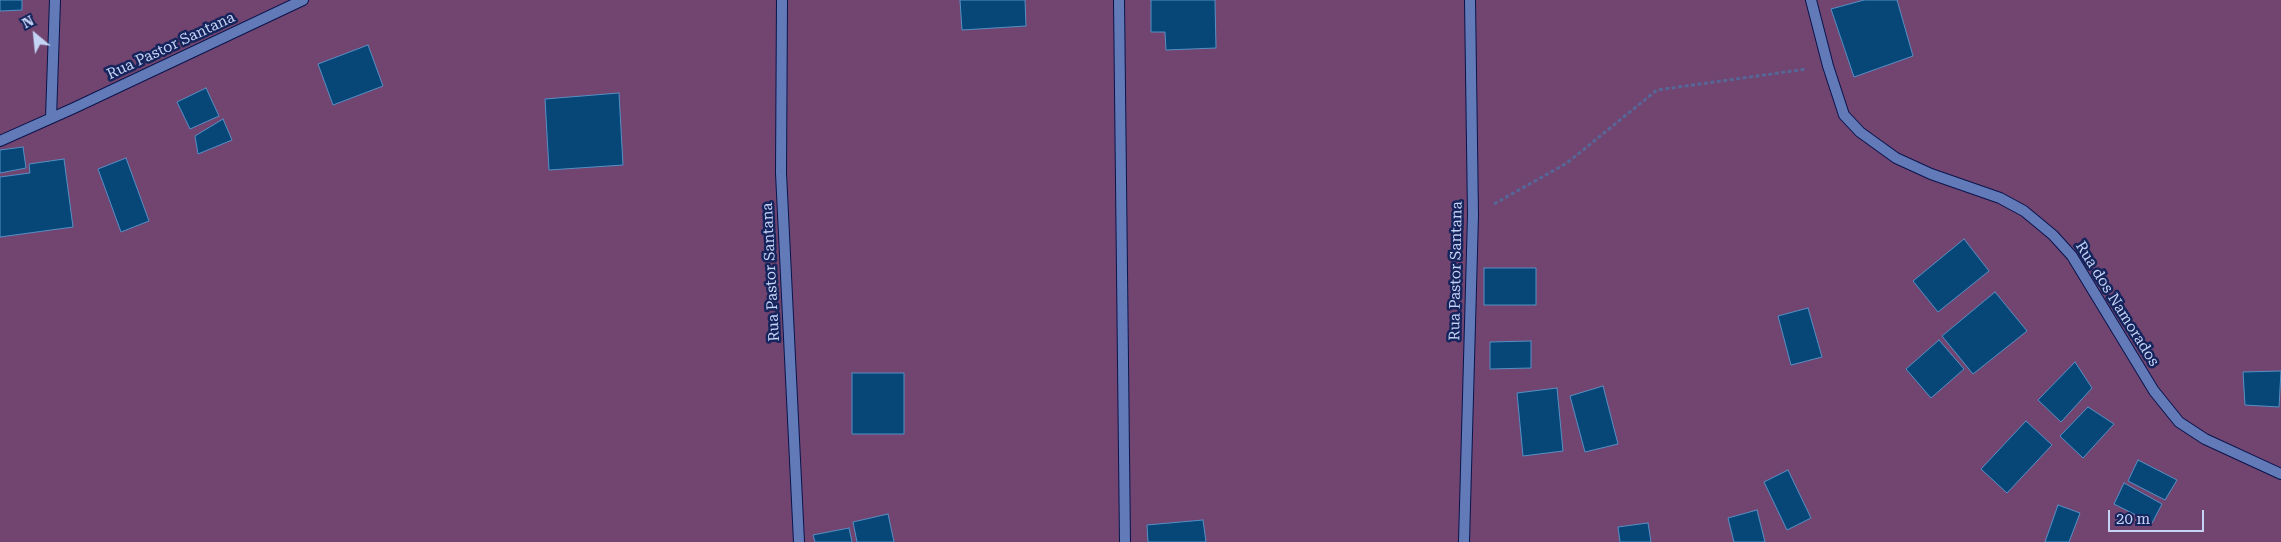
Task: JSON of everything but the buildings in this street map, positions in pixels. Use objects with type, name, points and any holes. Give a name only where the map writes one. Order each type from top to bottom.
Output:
[{"type":"street","points":[[52,118],[55,0]]},
{"type":"street","name":"Rua Pastor Santana","points":[[0,140],[52,118],[303,0]]},
{"type":"street","name":"Rua Pastor Santana","points":[[782,0],[781,173],[799,542]]},
{"type":"street","points":[[1119,0],[1125,542]]},
{"type":"street","name":"Rua Pastor Santana","points":[[1464,542],[1473,215],[1470,0]]},
{"type":"street","name":"Rua dos Namorados","points":[[1811,0],[1828,66],[1844,115],[1860,132],[1905,162],[1931,174],[2000,198],[2024,212],[2054,235],[2072,256],[2154,391],[2178,422],[2205,438],[2281,474]]},
{"type":"path","points":[[1473,215],[1567,163],[1657,90],[1828,66]]},
{"type":"shaded area","points":[[0,0],[2281,0],[2281,542],[0,542]]}]
